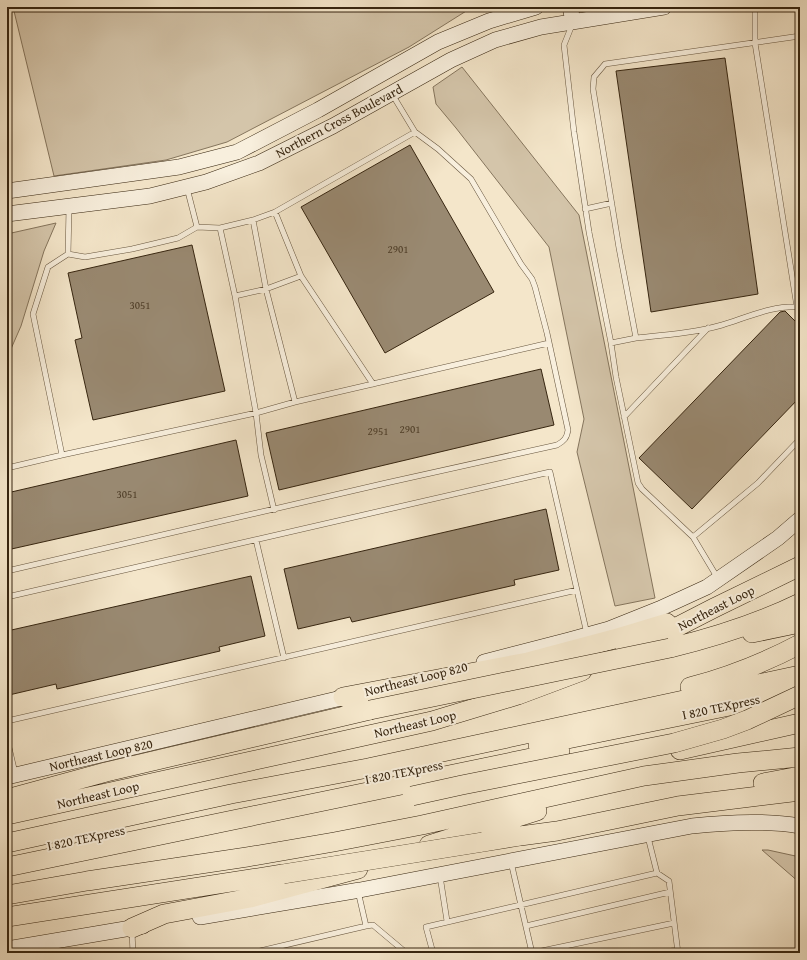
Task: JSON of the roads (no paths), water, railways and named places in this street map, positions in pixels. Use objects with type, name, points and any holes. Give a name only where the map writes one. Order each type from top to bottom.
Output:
[{"type":"highway","name":"Northeast Loop","points":[[7,815],[432,721],[476,709],[559,681],[631,650],[800,566]]},
{"type":"highway","points":[[670,648],[766,619],[800,603]]},
{"type":"highway","points":[[343,697],[528,662],[614,639],[714,608]]},
{"type":"highway","points":[[7,799],[106,772],[370,710],[670,648],[800,623]]},
{"type":"highway","points":[[231,794],[500,727],[693,686],[714,680],[759,663],[800,644]]},
{"type":"highway","points":[[7,843],[231,794],[368,768],[800,675]]},
{"type":"highway","name":"I 820 TEXpress","points":[[7,855],[227,807],[749,702],[800,688]]},
{"type":"highway","points":[[7,874],[131,853],[674,743],[747,720],[800,695]]},
{"type":"highway","name":"I 820 TEXpress","points":[[7,867],[693,723],[800,705]]},
{"type":"highway","points":[[412,796],[437,796],[491,788],[655,755],[800,723]]},
{"type":"highway","points":[[7,895],[87,881],[247,857],[422,825],[644,776],[754,760],[800,757]]},
{"type":"highway","points":[[132,928],[164,914],[250,898],[326,878],[534,812],[591,798],[693,777],[706,768]]},
{"type":"highway","points":[[520,836],[562,820],[800,776]]},
{"type":"highway","points":[[7,917],[557,831],[678,806],[800,791]]},
{"type":"main road","name":"Northern Cross Boulevard","points":[[7,191],[179,168],[237,152],[318,110],[438,42],[488,21],[536,7]]},
{"type":"main road","name":"Northern Cross Boulevard","points":[[7,214],[150,196],[206,182],[259,163],[333,126],[451,60],[495,40],[541,27],[572,14],[664,7]]},
{"type":"main road","points":[[179,168],[187,187]]},
{"type":"main road","name":"Northeast Loop 820","points":[[11,776],[343,697],[609,629],[659,609],[706,587],[778,538],[800,519]]},
{"type":"main road","points":[[7,949],[358,890],[692,826],[733,822],[760,822],[800,826]]},
{"type":"lane","points":[[611,343],[636,338],[696,331],[722,325],[769,309],[798,307],[755,43],[755,7]]},
{"type":"lane","points":[[572,14],[564,45],[574,132],[585,209],[611,343],[616,377],[638,483],[642,489],[693,537],[718,580]]},
{"type":"lane","points":[[636,338],[619,248],[593,89],[594,77],[605,64],[800,36]]},
{"type":"lane","points":[[7,55],[7,61]]},
{"type":"lane","points":[[7,571],[394,481],[557,445],[563,442],[567,436],[568,430],[536,287],[471,179],[438,149],[415,132],[392,93]]},
{"type":"lane","points":[[62,455],[33,314],[48,267],[68,254],[85,257],[132,248],[178,238],[197,227],[220,228],[253,220],[275,212],[415,132]]},
{"type":"lane","points":[[187,187],[197,227]]},
{"type":"lane","points":[[585,209],[612,203]]},
{"type":"lane","points":[[68,254],[69,206]]},
{"type":"lane","points":[[275,212],[301,276],[373,384]]},
{"type":"lane","points":[[253,220],[266,289],[295,402]]},
{"type":"lane","points":[[220,228],[235,296],[256,413],[261,455],[274,510]]},
{"type":"lane","points":[[235,296],[266,289],[301,276]]},
{"type":"lane","points":[[624,417],[708,328]]},
{"type":"lane","points":[[7,468],[256,413],[295,402],[549,342]]},
{"type":"lane","points":[[693,537],[758,483],[800,439]]},
{"type":"lane","points":[[7,597],[550,472],[587,635]]},
{"type":"lane","points":[[256,540],[284,658]]},
{"type":"lane","points":[[7,721],[577,590]]},
{"type":"lane","points":[[7,739],[11,776]]},
{"type":"lane","points":[[647,834],[657,873],[669,881],[678,951],[659,953]]},
{"type":"lane","points":[[511,861],[532,953],[674,922]]},
{"type":"lane","points":[[433,953],[426,927],[657,873]]},
{"type":"lane","points":[[440,875],[447,921]]},
{"type":"lane","points":[[358,890],[366,926]]},
{"type":"lane","points":[[526,926],[670,892]]},
{"type":"lane","points":[[251,953],[373,925],[404,950],[405,953]]},
{"type":"lane","points":[[132,928],[134,953]]}]
